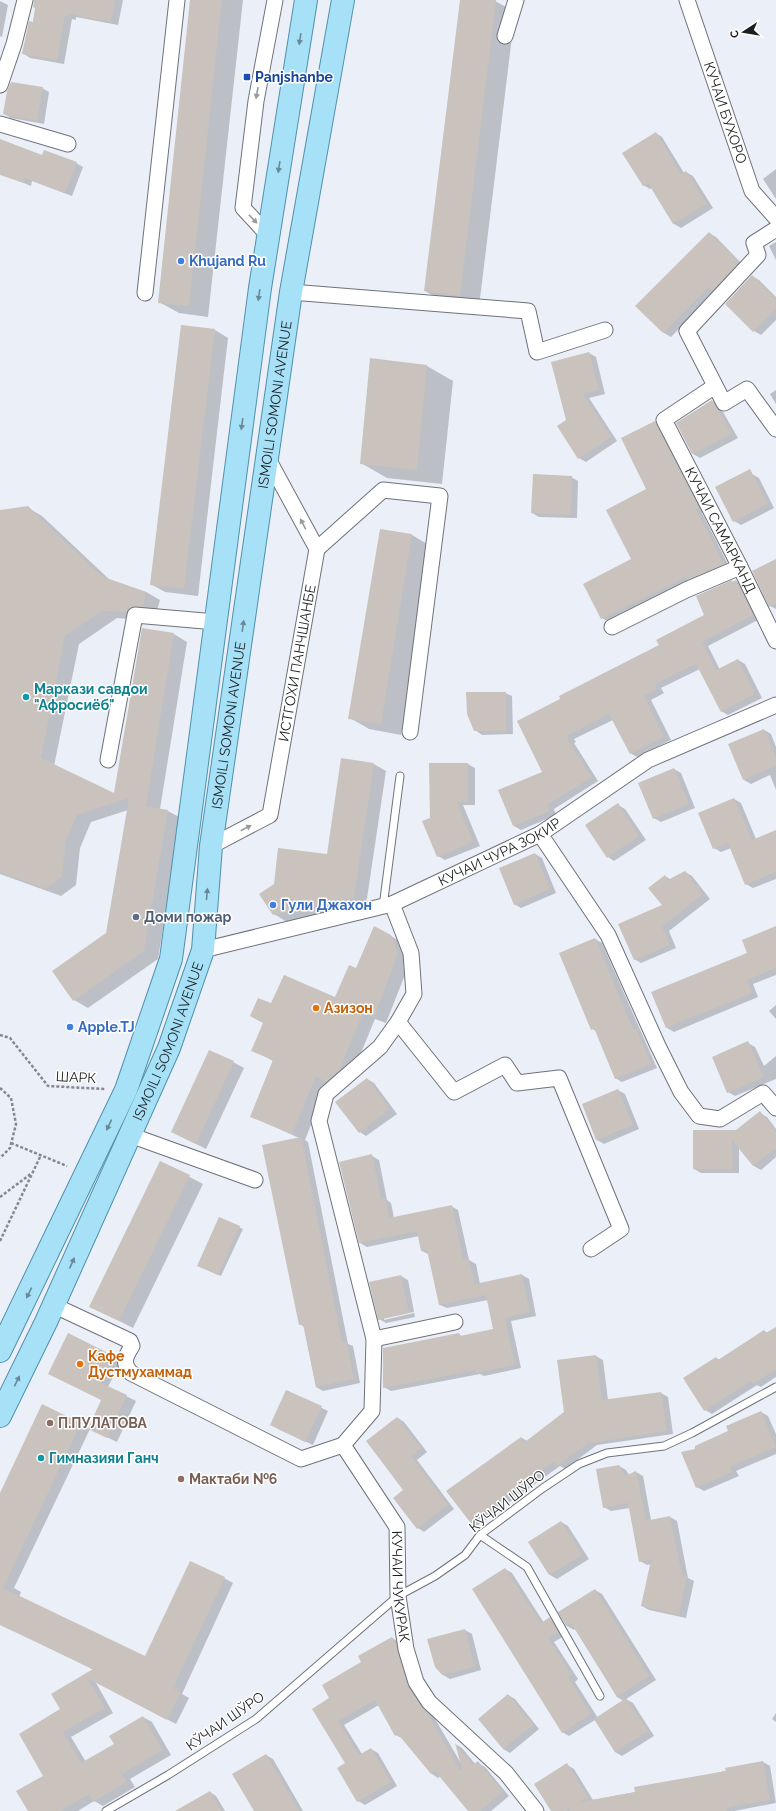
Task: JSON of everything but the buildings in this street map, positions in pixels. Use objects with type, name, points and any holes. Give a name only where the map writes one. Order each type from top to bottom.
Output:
[{"type":"main road","name":"ISMOILI SOMONI AVENUE","points":[[0,1352],[126,1090],[171,959],[268,235],[306,0]]},
{"type":"main road","name":"ISMOILI SOMONI AVENUE","points":[[0,1416],[53,1305],[169,1048],[202,950],[211,846],[291,292],[343,0]]},
{"type":"street","points":[[0,85],[14,44],[25,0]]},
{"type":"street","points":[[145,294],[177,0]]},
{"type":"street","points":[[268,235],[243,208],[256,101],[274,0]]},
{"type":"street","points":[[506,36],[516,0]]},
{"type":"street","name":"КӮЧАИ БУХОРО","points":[[687,0],[752,191],[776,218]]},
{"type":"street","points":[[0,124],[68,144]]},
{"type":"street","points":[[776,229],[754,243],[758,255],[687,331],[724,402],[748,389],[776,429]]},
{"type":"street","points":[[291,292],[528,311],[537,352],[605,330]]},
{"type":"street","name":"КУЧАИ САМАРКАНД","points":[[715,386],[664,420],[776,640]]},
{"type":"street","points":[[267,457],[317,549],[383,490],[440,496],[410,732]]},
{"type":"street","name":"ИСТГОХИ ПАНЧШАНБЕ","points":[[211,846],[270,816],[317,549]]},
{"type":"street","points":[[612,627],[686,590],[740,567]]},
{"type":"street","points":[[108,760],[135,615],[216,622]]},
{"type":"street","name":"КУЧАИ ЧУРА ЗОКИР","points":[[202,950],[387,906],[540,834],[648,760],[776,705]]},
{"type":"street","points":[[540,834],[608,935],[658,1046],[682,1092],[698,1116],[720,1119],[763,1093],[776,1108]]},
{"type":"street","points":[[53,1305],[130,1341],[132,1346],[124,1358],[125,1367],[131,1373],[301,1459],[343,1445],[372,1411],[374,1339],[319,1121],[326,1094],[380,1047],[398,1022],[414,994],[410,953],[387,906]]},
{"type":"street","points":[[398,1022],[454,1092],[505,1065],[517,1082],[559,1078],[622,1229],[591,1249]]},
{"type":"street","points":[[130,1134],[255,1180]]},
{"type":"street","points":[[374,1339],[455,1322]]},
{"type":"street","name":"КУЧАИ ЧУКУРАК","points":[[343,1445],[396,1527],[398,1596],[406,1649],[420,1687],[429,1702],[506,1773],[536,1811]]},
{"type":"lane","points":[[387,906],[400,776]]},
{"type":"lane","name":"КЎЧАИ ШЎРО","points":[[106,1811],[168,1775],[256,1719],[398,1596],[435,1576],[465,1555],[480,1535],[543,1488],[579,1464],[607,1453],[664,1446],[692,1433],[776,1387]]},
{"type":"lane","points":[[480,1535],[527,1567],[600,1696]]},
{"type":"path","name":"ШАРК","points":[[0,1035],[10,1038],[48,1086],[126,1090]]},
{"type":"path","points":[[0,1088],[11,1098],[16,1124],[10,1148],[0,1158]]},
{"type":"path","points":[[11,1143],[86,1174]]},
{"type":"path","points":[[0,1241],[41,1155]]},
{"type":"path","points":[[0,1197],[34,1172]]},
{"type":"place","name":"Panjshanbe","points":[[247,77]]},
{"type":"place","name":"Khujand Ru","points":[[181,261]]},
{"type":"place","name":"Маркази савдои \"Афросиёб\"","points":[[26,697]]},
{"type":"place","name":"Гули Джахон","points":[[273,905]]},
{"type":"place","name":"Доми пожар","points":[[136,917]]},
{"type":"place","name":"Азизон","points":[[316,1008]]},
{"type":"place","name":"Apple.TJ","points":[[70,1027]]},
{"type":"place","name":"Кафе Дустмухаммад","points":[[80,1364]]},
{"type":"place","name":"П.ПУЛАТОВА","points":[[50,1423]]},
{"type":"place","name":"Гимназияи Ганч","points":[[41,1458]]},
{"type":"place","name":"Мактаби №6","points":[[181,1479]]}]
